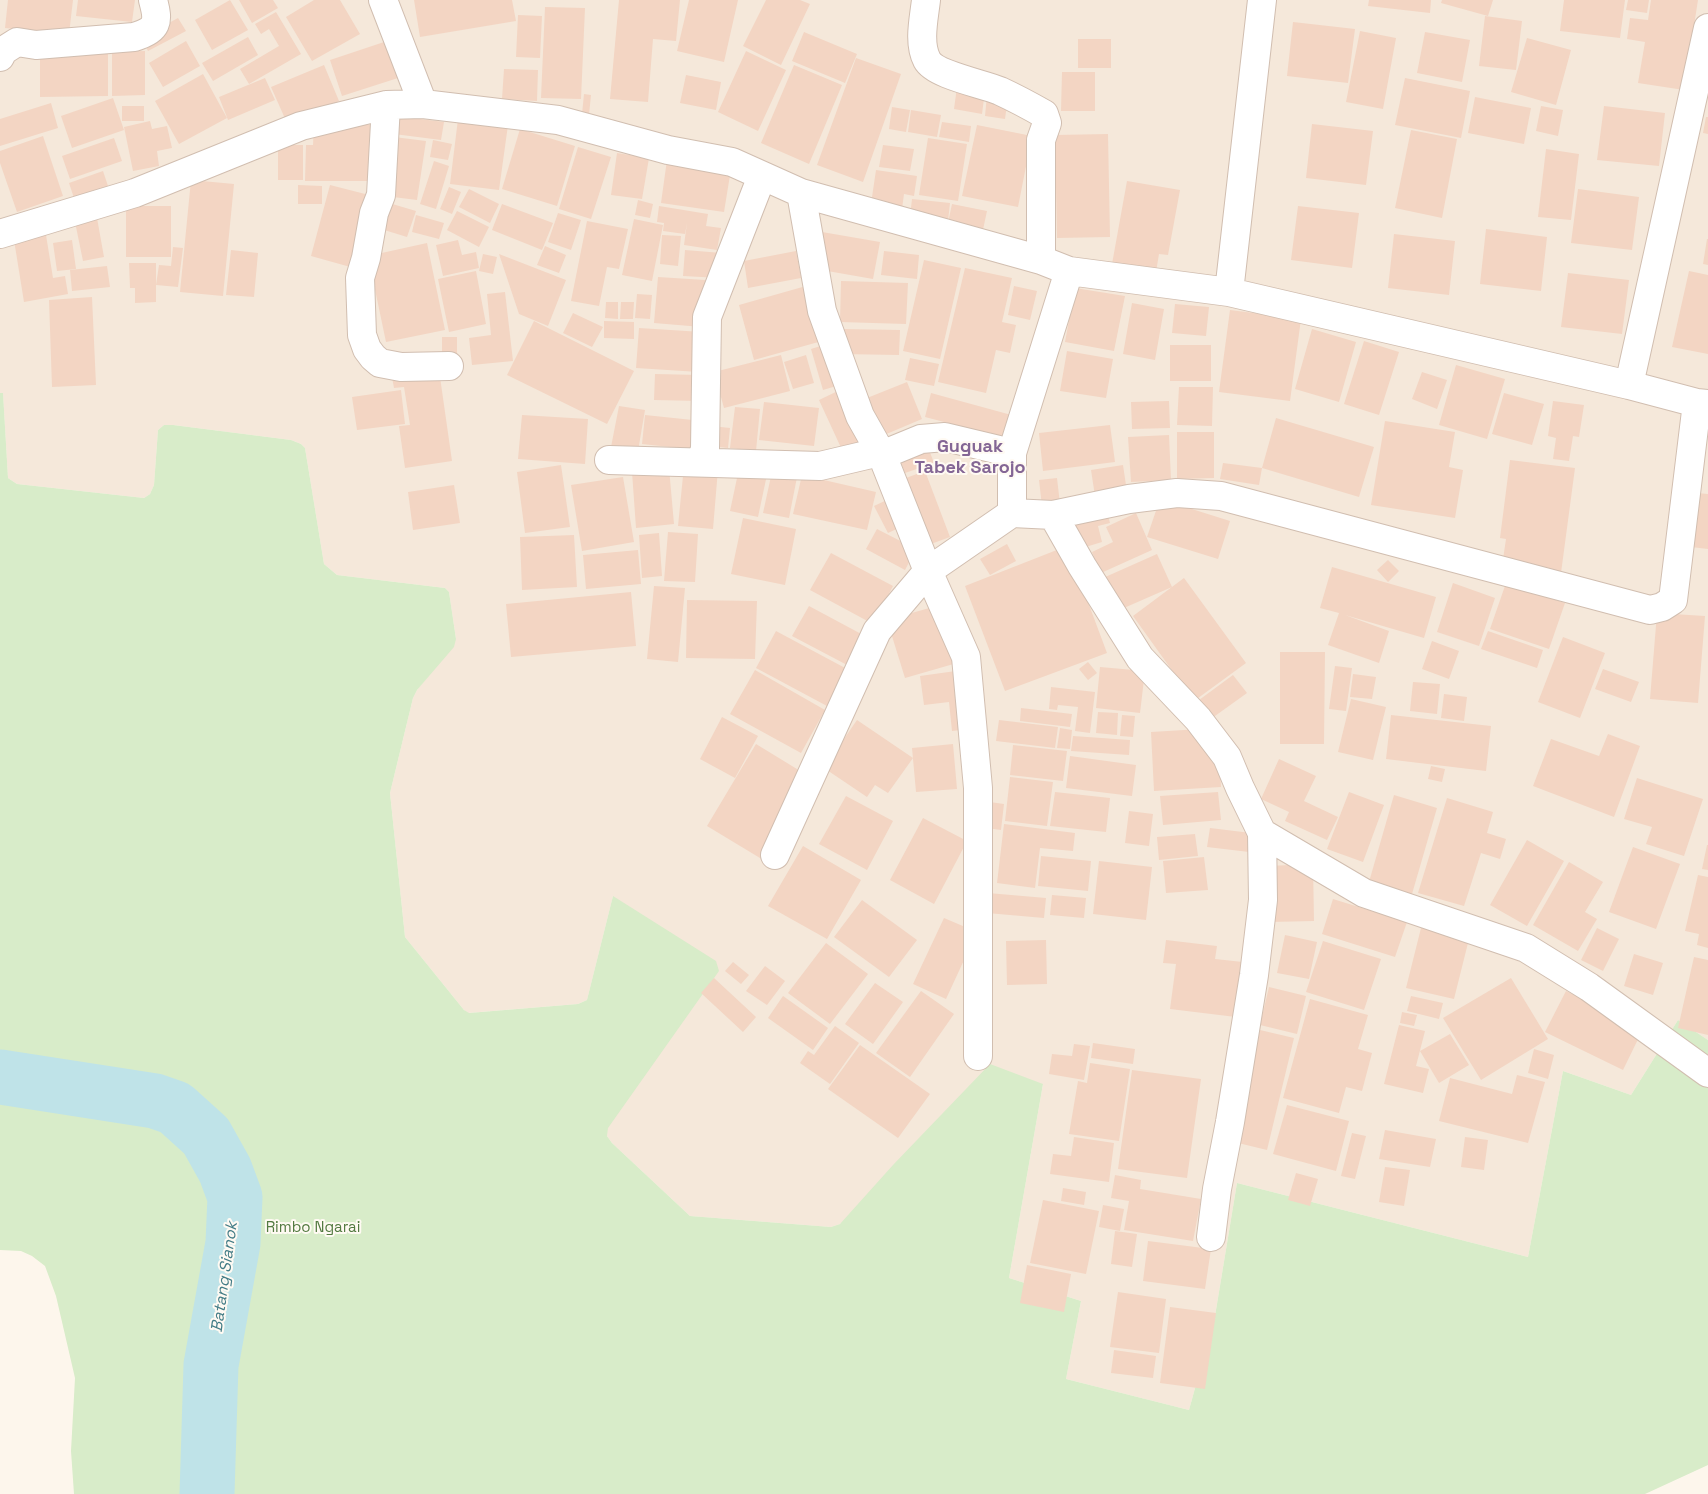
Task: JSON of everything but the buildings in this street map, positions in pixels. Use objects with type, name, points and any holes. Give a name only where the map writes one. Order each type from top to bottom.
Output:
[{"type":"street","points":[[0,57],[3,51],[17,42],[36,45],[142,35],[155,24],[157,16],[153,0]]},
{"type":"street","points":[[383,0],[423,104]]},
{"type":"street","points":[[926,0],[923,50],[928,62],[938,70],[999,90],[1044,114],[1047,123],[1041,140],[1041,260]]},
{"type":"street","points":[[1229,292],[1262,0]]},
{"type":"street","points":[[1629,385],[1708,28]]},
{"type":"street","points":[[0,234],[135,194],[301,126],[386,105],[423,104],[558,120],[668,150],[732,162],[801,194],[1041,260],[1069,271],[1229,292],[1703,404],[1673,600],[1662,607],[1650,610],[1221,496],[1177,493],[1139,497],[1054,515],[1012,513],[928,571],[877,631],[775,855]]},
{"type":"street","points":[[386,105],[381,195],[374,213],[366,258],[360,278],[362,335],[367,349],[380,363],[401,367],[449,366]]},
{"type":"street","points":[[702,462],[705,448],[707,317],[762,176]]},
{"type":"street","points":[[801,194],[822,311],[860,416],[882,455],[928,571],[966,657],[978,788],[978,1056]]},
{"type":"street","points":[[1012,513],[1012,453],[1069,271]]},
{"type":"street","points":[[609,460],[820,466],[871,454],[882,455],[921,439],[945,437],[1012,453]]},
{"type":"street","points":[[1054,515],[1082,566],[1140,658],[1198,719],[1227,757],[1262,832],[1263,900],[1254,975],[1210,1237]]},
{"type":"street","points":[[1262,832],[1364,893],[1526,948],[1588,987],[1708,1071]]},
{"type":"shaded area","points":[[0,0],[1708,0],[1708,1040],[1678,1020],[1631,1095],[1563,1071],[1528,1257],[1237,1183],[1215,1316],[1189,1410],[1066,1379],[1081,1301],[1009,1278],[1043,1084],[840,1224],[831,1227],[690,1216],[612,1143],[607,1136],[613,896],[587,1000],[578,1004],[468,1013],[405,937],[390,793],[413,698],[456,639],[449,592],[445,588],[337,575],[324,564],[305,448],[291,440],[164,425],[158,430],[154,485],[150,494],[144,498],[17,484],[8,478],[3,394],[0,393]]},
{"type":"green space","name":"Rimbo Ngarai","points":[[0,393],[3,393],[8,478],[17,484],[144,498],[150,494],[154,485],[158,430],[164,425],[291,440],[305,448],[324,564],[337,575],[445,588],[449,592],[456,639],[454,647],[417,690],[413,698],[390,793],[405,937],[464,1010],[469,1013],[578,1004],[587,1000],[613,896],[716,961],[719,971],[608,1128],[607,1136],[612,1143],[690,1216],[831,1227],[840,1224],[893,1165],[990,1064],[1043,1084],[1009,1278],[1081,1301],[1066,1379],[1189,1410],[1215,1316],[1237,1183],[1528,1257],[1563,1071],[1631,1095],[1678,1020],[1708,1040],[1708,1465],[1645,1494],[74,1494],[71,1451],[75,1378],[56,1296],[45,1266],[32,1256],[21,1251],[0,1250]]},
{"type":"waterway","name":"Batang Sianok","points":[[0,1077],[155,1101],[175,1108],[206,1136],[225,1170],[235,1197],[233,1243],[211,1365],[207,1494]]},
{"type":"district","name":"Guguak Tabek Sarojo","points":[[970,457]]}]
